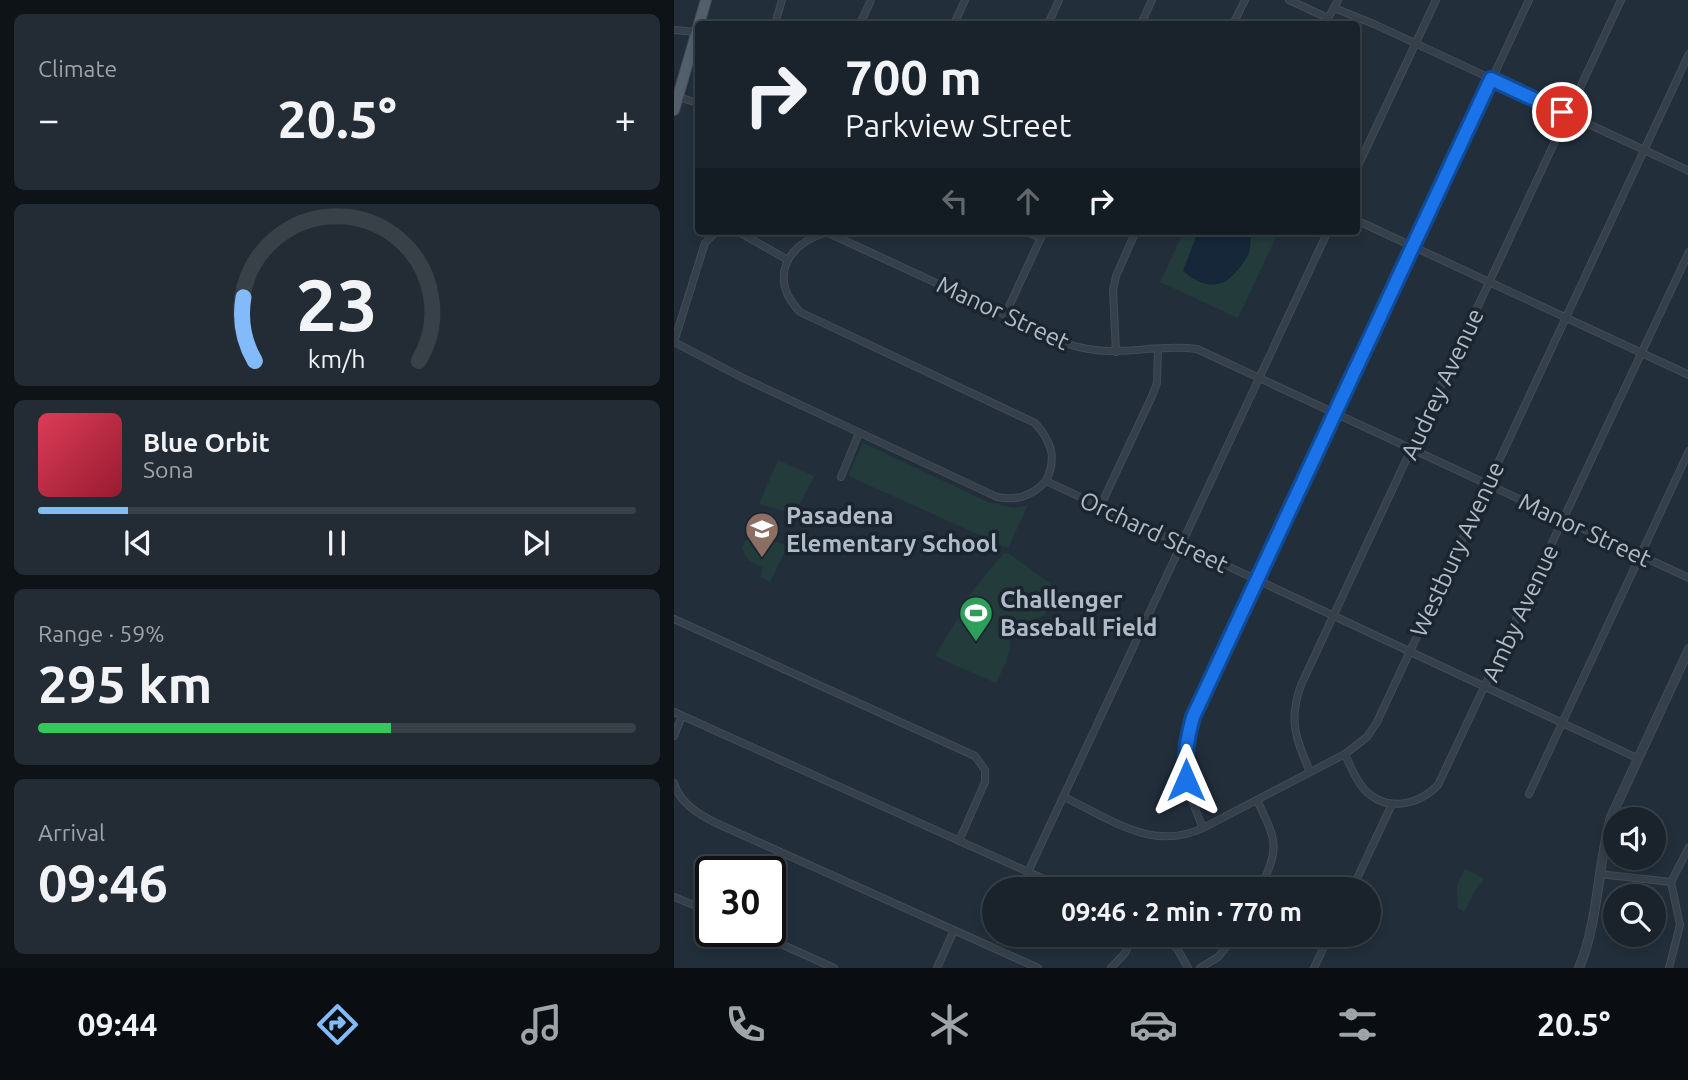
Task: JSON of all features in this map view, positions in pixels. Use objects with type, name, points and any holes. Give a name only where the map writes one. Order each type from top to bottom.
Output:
[{"type":"main road","points":[[699,21],[706,0]]},
{"type":"main road","points":[[674,110],[695,36]]},
{"type":"street","points":[[776,21],[782,0]]},
{"type":"street","points":[[861,21],[871,0]]},
{"type":"street","points":[[955,21],[965,0]]},
{"type":"street","points":[[1049,21],[1059,0]]},
{"type":"street","points":[[1142,21],[1152,0]]},
{"type":"street","points":[[1234,21],[1244,0]]},
{"type":"street","points":[[1289,0],[1327,21],[1338,0]]},
{"type":"street","points":[[1360,162],[1436,0]]},
{"type":"street","points":[[1203,828],[1186,780],[1184,761],[1193,717],[1529,0]]},
{"type":"street","name":"Audrey Avenue","points":[[1310,772],[1294,729],[1295,702],[1621,0]]},
{"type":"street","points":[[1334,8],[1416,43],[1688,171]]},
{"type":"street","points":[[674,30],[695,32]]},
{"type":"street","name":"Westbury Avenue","points":[[1064,797],[1140,832],[1156,837],[1181,837],[1345,754],[1367,737],[1688,54]]},
{"type":"street","points":[[678,97],[695,102]]},
{"type":"street","points":[[1360,221],[1688,375]]},
{"type":"street","points":[[713,235],[705,243],[674,342],[741,377],[997,497],[1024,497],[1037,491],[1051,470],[1052,450],[1046,435],[1035,423],[800,312],[791,302],[783,276],[788,260],[799,245],[817,235]]},
{"type":"street","points":[[744,235],[788,260]]},
{"type":"street","name":"Manor Street","points":[[833,235],[1068,344],[1095,351],[1116,352],[1182,347],[1197,349],[1688,578]]},
{"type":"street","points":[[1005,315],[1042,235]]},
{"type":"street","points":[[1116,352],[1113,290],[1116,276],[1134,235]]},
{"type":"street","points":[[1028,872],[1326,235]]},
{"type":"street","name":"Amby Avenue","points":[[1392,804],[1418,801],[1438,785],[1688,253]]},
{"type":"street","points":[[1100,507],[1157,383],[1158,350]]},
{"type":"street","points":[[841,477],[859,433]]},
{"type":"street","points":[[1529,794],[1688,451]]},
{"type":"street","name":"Orchard Street","points":[[1046,481],[1637,758]]},
{"type":"street","points":[[674,619],[975,756],[985,770],[985,782],[959,841]]},
{"type":"street","points":[[1579,968],[1593,921],[1604,839],[1611,817],[1637,758],[1685,664],[1688,649]]},
{"type":"street","points":[[674,712],[1039,877]]},
{"type":"street","points":[[674,736],[682,716]]},
{"type":"street","points":[[1345,754],[1364,789],[1372,796],[1392,804],[1358,877]]},
{"type":"street","points":[[674,786],[689,806],[716,823],[1038,968]]},
{"type":"street","points":[[1257,800],[1273,834],[1275,847],[1273,862],[1266,877]]},
{"type":"street","points":[[1669,968],[1680,925],[1672,882],[1688,847]]},
{"type":"street","points":[[1599,874],[1672,882]]},
{"type":"street","points":[[674,897],[695,906]]},
{"type":"street","points":[[1680,925],[1688,929]]},
{"type":"street","points":[[937,968],[954,930]]},
{"type":"street","points":[[786,946],[834,968]]},
{"type":"street","points":[[1111,968],[1127,947]]},
{"type":"street","points":[[1175,947],[1188,968]]},
{"type":"street","points":[[1200,968],[1218,957],[1226,947]]},
{"type":"street","points":[[1314,968],[1324,947]]},
{"type":"green space","points":[[1182,235],[1277,235],[1238,318],[1160,282]]},
{"type":"green space","points":[[863,443],[988,502],[1014,508],[1028,505],[1008,548],[851,477],[849,473]]},
{"type":"green space","points":[[778,460],[814,476],[795,514],[759,504]]},
{"type":"green space","points":[[753,535],[785,545],[786,549],[770,582],[760,577],[763,568],[748,560],[742,549],[745,541]]},
{"type":"green space","points":[[1004,553],[1062,592],[1043,616],[1014,627],[1005,625],[1010,647],[996,683],[937,657],[936,654],[967,604],[964,601]]},
{"type":"green space","points":[[1465,869],[1484,878],[1464,912],[1458,908],[1457,885]]},
{"type":"water","points":[[1196,235],[1252,235],[1246,258],[1236,272],[1223,282],[1210,285],[1197,281],[1183,271]]},
{"type":"place","name":"Pasadena Elementary School","points":[[762,559]]},
{"type":"place","name":"Challenger Baseball Field","points":[[976,643]]},
{"type":"route","points":[[1186,780],[1184,761],[1193,717],[1491,79],[1562,112]]}]
